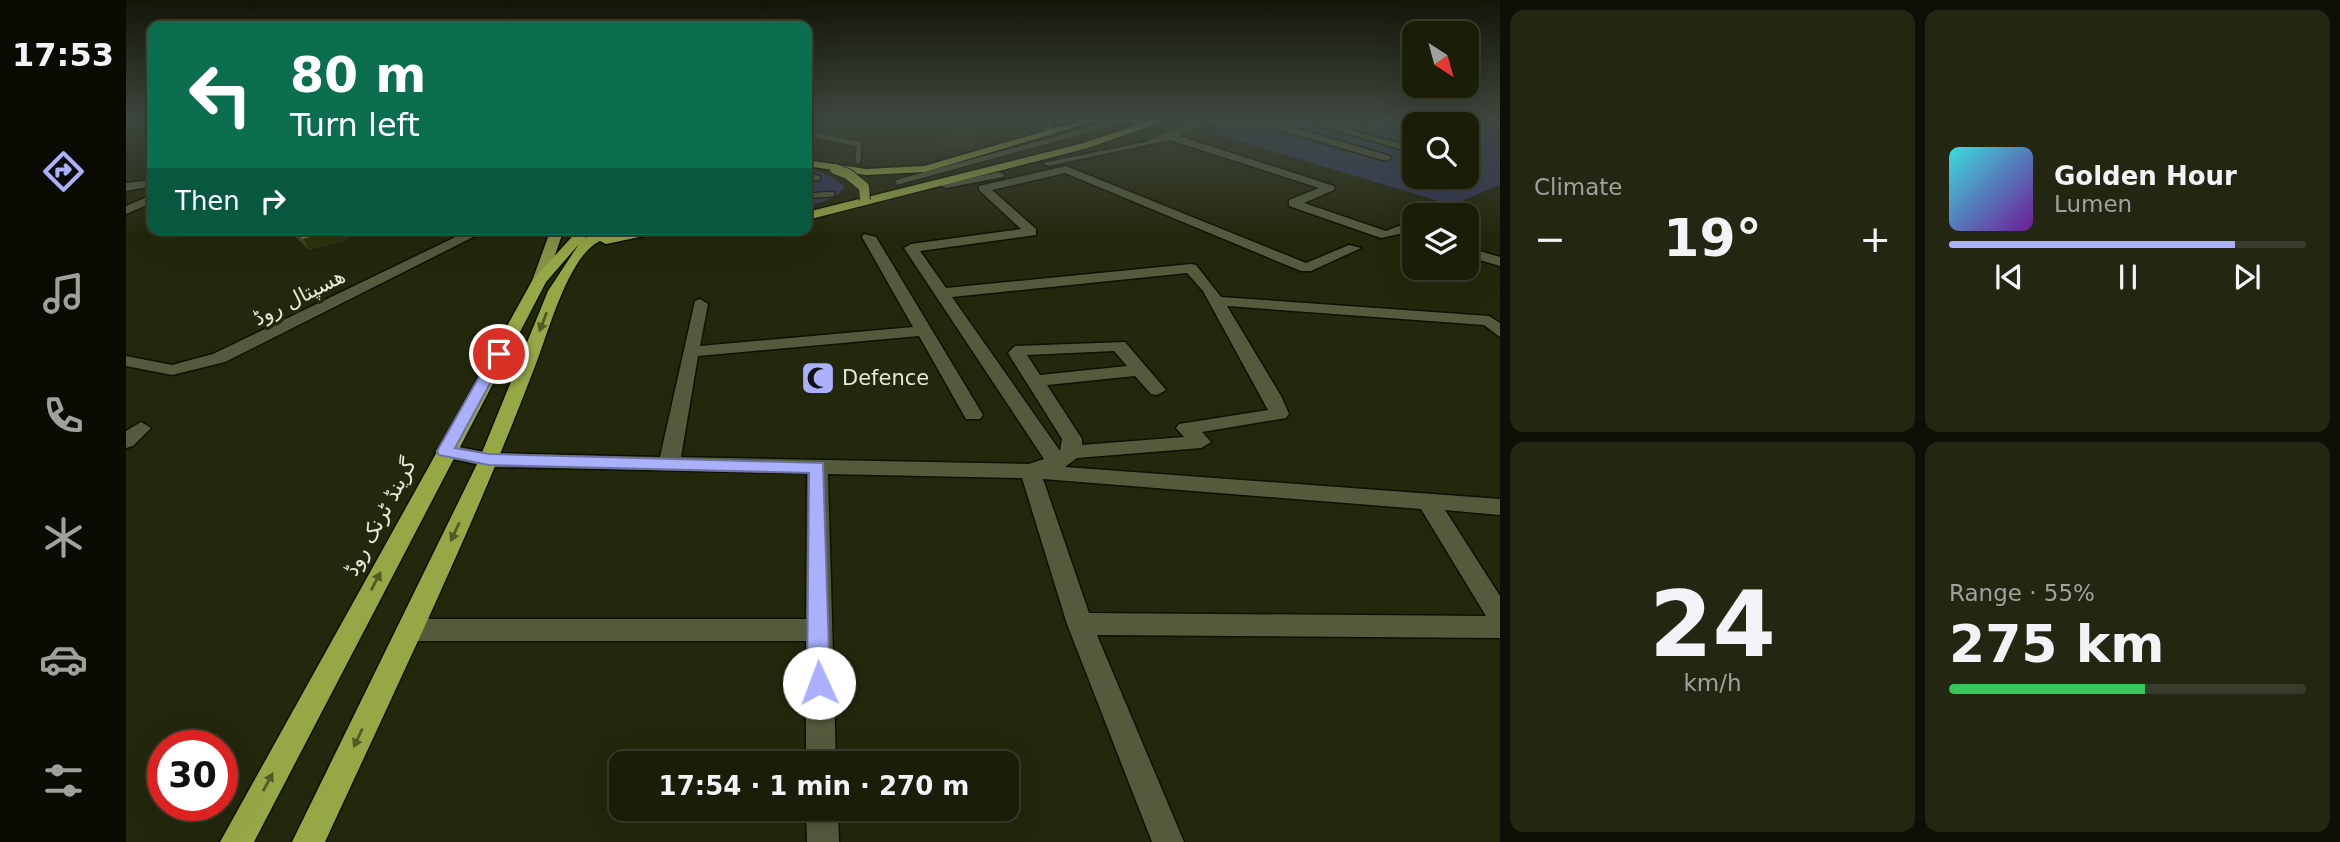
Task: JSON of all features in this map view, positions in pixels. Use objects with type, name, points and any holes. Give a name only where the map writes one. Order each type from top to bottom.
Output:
[{"type":"highway","points":[[838,159],[858,162],[905,159]]},
{"type":"highway","points":[[812,164],[876,173],[913,171],[964,159]]},
{"type":"highway","points":[[812,215],[1027,159]]},
{"type":"highway","points":[[812,221],[1035,159]]},
{"type":"highway","points":[[835,169],[848,174],[864,187],[865,200]]},
{"type":"highway","name":"گرینڈ ٹرنک روڈ","points":[[236,842],[539,281],[580,235]]},
{"type":"highway","points":[[308,842],[489,460],[556,290],[572,261],[587,242],[604,235]]},
{"type":"highway","points":[[572,261],[603,241],[627,235]]},
{"type":"main road","points":[[539,281],[556,235]]},
{"type":"street","points":[[946,185],[1064,159]]},
{"type":"street","points":[[1242,159],[1330,188],[1293,203],[1386,235],[1402,231]]},
{"type":"street","points":[[973,415],[922,331],[903,263],[911,247],[1031,232],[983,188],[1066,169],[1306,268],[1354,248]]},
{"type":"street","points":[[126,187],[147,184]]},
{"type":"street","points":[[126,210],[147,201]]},
{"type":"street","name":"ھسپتال روڈ","points":[[126,362],[172,370],[219,358],[471,235]]},
{"type":"street","points":[[869,237],[944,293],[1065,457]]},
{"type":"street","points":[[1479,255],[1500,262]]},
{"type":"street","points":[[944,293],[1191,268],[1217,301],[1272,396],[1279,414],[1186,428],[1201,443],[1065,457],[1030,471]]},
{"type":"street","points":[[1217,301],[1489,321],[1500,332]]},
{"type":"street","points":[[669,464],[700,304]]},
{"type":"street","points":[[691,352],[922,331]]},
{"type":"street","points":[[1065,457],[1072,439],[1019,359],[1017,354],[1021,351],[1119,346],[1157,390]]},
{"type":"street","points":[[1033,381],[1140,370]]},
{"type":"street","points":[[445,451],[489,460],[1030,471],[1500,506]]},
{"type":"street","points":[[817,467],[821,751]]},
{"type":"street","points":[[1030,471],[1080,624],[1168,842]]},
{"type":"street","points":[[1427,499],[1500,617]]},
{"type":"street","points":[[1080,624],[1500,627]]},
{"type":"street","points":[[409,630],[817,630]]},
{"type":"street","points":[[822,821],[823,842]]},
{"type":"lane","points":[[898,182],[981,159]]},
{"type":"lane","points":[[812,177],[818,178]]},
{"type":"lane","points":[[812,196],[832,194]]},
{"type":"shaded area","points":[[1300,159],[1402,159],[1402,189],[1479,189],[1479,159],[1500,159],[1500,185],[1457,203],[1445,203]]},
{"type":"shaded area","points":[[812,169],[830,176],[844,186],[828,200],[812,205]]},
{"type":"place","name":"Defence","points":[[818,378]]},
{"type":"route","points":[[499,354],[445,451],[489,460],[817,467],[819,683]]}]
